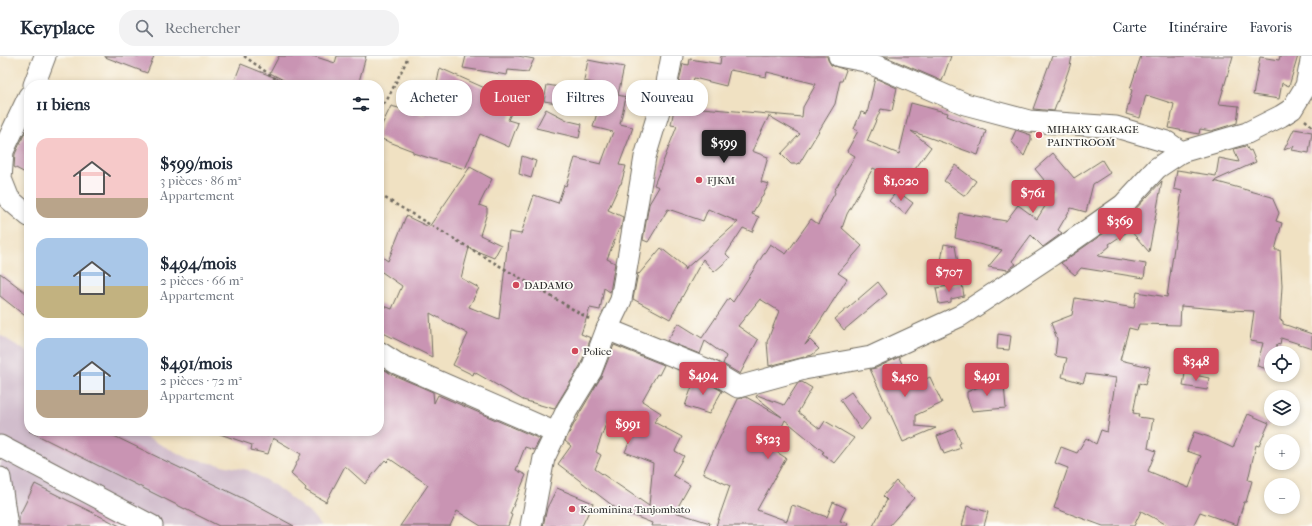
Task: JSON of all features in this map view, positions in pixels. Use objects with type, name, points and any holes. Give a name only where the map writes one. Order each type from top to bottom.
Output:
[{"type":"street","points":[[36,80],[45,56]]},
{"type":"street","points":[[531,526],[544,458],[567,410],[591,371],[607,329],[621,300],[646,157],[666,88],[672,56]]},
{"type":"street","points":[[839,56],[866,61],[965,104],[1029,122],[1116,127],[1167,142],[1181,152]]},
{"type":"street","points":[[607,329],[713,372],[738,387],[804,369],[871,357],[960,316],[1052,255],[1123,205],[1157,168],[1181,152],[1247,133],[1292,109],[1306,86],[1312,56]]},
{"type":"street","points":[[24,107],[3,151],[1,179],[9,199],[24,212]]},
{"type":"street","points":[[384,355],[396,363],[556,433]]},
{"type":"street","points":[[0,446],[152,526]]},
{"type":"street","points":[[0,478],[7,526]]},
{"type":"path","points":[[244,56],[277,80]]},
{"type":"path","points":[[384,103],[387,100],[407,56]]},
{"type":"path","points":[[384,198],[607,329]]},
{"type":"shaded area","points":[[0,335],[24,350],[24,436],[143,436],[190,459],[248,470],[274,485],[312,515],[321,526],[8,526],[0,522]]},
{"type":"building","points":[[105,56],[154,56],[147,73]]},
{"type":"building","points":[[279,56],[313,56],[335,63],[337,56],[366,56],[359,80],[283,80],[270,73]]},
{"type":"building","points":[[466,56],[518,56],[534,59],[528,72],[508,70],[507,75],[463,68]]},
{"type":"building","points":[[721,56],[827,56],[831,65],[846,70],[842,81],[840,81],[835,104],[799,164],[791,164],[781,154],[800,134],[769,116],[752,151],[768,157],[761,182],[769,184],[752,214],[759,217],[752,232],[743,228],[726,254],[730,258],[714,272],[703,259],[670,319],[633,299],[638,273],[639,274],[661,248],[685,267],[684,270],[738,222],[708,209],[703,221],[668,209],[648,242],[643,240],[649,204],[659,187],[654,185],[677,126],[671,125],[673,116],[708,116],[708,109],[802,117],[803,107],[816,84],[767,72],[766,77],[730,70],[726,86],[708,82],[708,80],[694,78],[693,80],[680,80],[683,64],[689,65],[690,59],[720,64]]},
{"type":"building","points":[[884,56],[951,56],[942,81]]},
{"type":"building","points":[[1052,56],[1072,56],[1070,66],[1054,111],[1033,109]]},
{"type":"building","points":[[1141,56],[1233,56],[1219,104],[1239,106],[1237,123],[1211,131],[1200,129],[1199,134],[1169,128],[1174,104],[1146,95],[1140,118],[1126,114],[1132,90],[1130,89]]},
{"type":"building","points":[[1280,56],[1298,56],[1289,86],[1282,83],[1279,99],[1253,95],[1260,57],[1279,60]]},
{"type":"building","points":[[588,60],[624,67],[618,95],[618,80],[584,80]]},
{"type":"building","points":[[241,64],[281,80],[235,80]]},
{"type":"building","points":[[440,68],[467,80],[438,80]]},
{"type":"building","points":[[875,78],[897,88],[892,111],[881,109],[867,141],[899,154],[911,103],[948,113],[947,116],[986,131],[978,155],[911,131],[931,147],[905,183],[873,168],[847,214],[842,228],[862,246],[838,273],[847,279],[805,345],[810,340],[819,349],[812,355],[769,366],[767,342],[779,311],[760,299],[738,326],[758,340],[740,374],[723,364],[726,356],[705,341],[700,354],[667,341],[678,323],[702,338],[729,298],[733,302],[770,244],[786,254],[811,219],[818,224],[835,193],[834,191],[855,156],[847,151],[858,131],[854,129],[861,112],[867,114]]},
{"type":"building","points":[[472,82],[480,86],[480,116],[510,116],[508,120],[518,123],[509,147],[480,134],[465,169],[413,153],[413,151],[384,140],[384,121],[391,106],[396,107],[396,116],[472,116]]},
{"type":"building","points":[[547,85],[552,86],[552,102],[544,101]]},
{"type":"building","points":[[618,95],[626,97],[620,124],[633,127],[619,165],[626,166],[621,184],[608,210],[623,217],[621,229],[619,229],[607,259],[615,263],[610,292],[604,288],[600,310],[590,308],[581,334],[591,338],[580,366],[554,409],[523,400],[474,372],[473,375],[453,365],[468,334],[430,313],[432,357],[384,333],[384,306],[392,309],[402,286],[384,273],[384,258],[388,261],[406,216],[429,227],[470,167],[492,179],[479,205],[487,208],[487,213],[480,235],[501,245],[494,258],[469,248],[461,278],[479,288],[469,307],[499,319],[509,232],[521,234],[534,195],[558,203],[564,185],[566,186],[575,158],[601,164],[613,132],[593,127],[596,116],[618,116]]},
{"type":"building","points":[[546,109],[552,112],[552,116],[559,116],[569,121],[582,124],[579,138],[536,128],[542,116],[544,116]]},
{"type":"building","points":[[1294,129],[1312,132],[1309,153],[1292,150],[1294,146],[1284,150]]},
{"type":"building","points":[[1016,130],[1031,135],[1031,140],[1024,156],[1011,141]]},
{"type":"building","points":[[24,135],[24,172],[14,167],[15,154]]},
{"type":"building","points":[[1246,146],[1249,151],[1251,150],[1256,162],[1214,181],[1272,197],[1279,213],[1276,221],[1282,223],[1275,250],[1280,250],[1282,286],[1280,320],[1283,321],[1283,324],[1312,334],[1312,348],[1281,338],[1280,345],[1264,346],[1264,368],[1257,366],[1263,343],[1250,341],[1254,311],[1181,306],[1180,325],[1139,324],[1137,330],[1129,328],[1120,360],[1150,367],[1145,385],[1139,383],[1133,413],[1139,414],[1138,417],[1153,419],[1148,448],[1156,451],[1148,471],[1189,488],[1201,456],[1187,451],[1194,432],[1233,448],[1248,414],[1264,421],[1264,426],[1268,426],[1259,446],[1256,445],[1248,480],[1252,481],[1237,525],[1200,512],[1193,526],[1169,526],[1141,511],[1134,526],[1103,526],[1054,508],[1068,468],[1055,463],[1061,447],[1077,453],[1086,438],[1096,444],[1101,430],[1107,432],[1116,378],[1086,374],[1083,383],[1062,377],[1067,358],[1055,356],[1057,339],[1051,323],[1072,315],[1075,298],[1134,308],[1137,292],[1167,297],[1182,191],[1174,189],[1177,170],[1216,176],[1219,158],[1239,162],[1234,149]]},
{"type":"building","points":[[1053,153],[1074,178],[1102,160],[1110,173],[1093,184],[1086,212],[1071,208],[1058,230],[1062,233],[1043,247],[1031,235],[1012,261],[1016,264],[1008,270],[988,267],[1002,250],[955,238],[959,213],[1006,221],[1018,205],[1037,219],[1054,192],[1035,169]]},
{"type":"building","points":[[522,156],[536,161],[531,178],[519,174]]},
{"type":"building","points":[[955,165],[976,181],[965,196],[944,181]]},
{"type":"building","points":[[1162,181],[1149,252],[1130,230],[1109,244],[1110,246],[1098,256],[1146,264],[1144,278],[1081,268],[1075,275],[1061,263],[1130,215]]},
{"type":"building","points":[[897,191],[913,203],[905,214],[889,201]]},
{"type":"building","points":[[944,244],[955,246],[958,263],[941,261]]},
{"type":"building","points":[[0,273],[24,291],[24,315],[0,296]]},
{"type":"building","points":[[878,282],[887,294],[844,330],[835,319]]},
{"type":"building","points":[[962,284],[964,296],[951,299],[951,302],[939,304],[936,288]]},
{"type":"building","points":[[998,334],[1011,336],[1009,350],[997,349]]},
{"type":"building","points":[[614,345],[664,365],[659,375],[657,374],[642,401],[661,413],[654,422],[682,437],[675,451],[684,456],[673,475],[690,485],[675,512],[710,523],[709,526],[651,526],[652,523],[617,509],[558,464],[571,446],[565,441],[601,377]],"holes":[[[609,415],[634,431],[625,452],[653,463],[649,506],[595,469],[601,455],[596,452]]]},
{"type":"building","points":[[899,357],[911,386],[930,377],[942,403],[916,415],[916,426],[936,428],[903,442],[870,369],[876,368]]},
{"type":"building","points":[[384,369],[391,374],[433,392],[434,403],[438,395],[540,439],[534,450],[525,447],[516,470],[526,475],[510,514],[512,515],[508,526],[481,526],[457,511],[450,526],[400,526],[428,485],[390,459],[387,462],[385,460],[365,484],[345,466],[326,502],[305,490],[306,488],[291,474],[301,454],[273,438],[268,454],[251,450],[252,445],[226,436],[384,436]]},
{"type":"building","points":[[1185,373],[1209,378],[1207,390],[1183,386]]},
{"type":"building","points":[[695,378],[722,391],[709,414],[685,406]]},
{"type":"building","points":[[994,380],[995,385],[1004,385],[1006,408],[972,411],[967,397],[967,392]]},
{"type":"building","points":[[802,382],[812,388],[798,412],[820,429],[825,421],[854,438],[834,463],[822,453],[824,452],[785,420],[772,449],[786,458],[757,510],[787,521],[792,505],[827,517],[833,502],[846,508],[840,521],[848,523],[847,526],[716,526],[730,486],[703,473],[738,399],[746,397],[782,417],[756,397],[757,395],[784,405],[798,383]]},
{"type":"building","points":[[851,392],[870,419],[861,430],[840,400]]},
{"type":"building","points":[[955,429],[961,443],[959,444],[961,448],[944,454],[937,436]]},
{"type":"building","points":[[39,436],[114,436],[242,498],[294,526],[219,526]]},
{"type":"building","points":[[896,481],[914,498],[889,526],[873,526],[887,500],[883,496]]},
{"type":"building","points":[[35,484],[120,526],[19,526],[19,516]]},
{"type":"building","points":[[557,488],[593,503],[582,526],[543,526],[547,508]]},
{"type":"building","points":[[967,506],[988,512],[984,526],[962,526]]},
{"type":"place","name":"MIHARY GARAGE PAINTROOM","points":[[1039,135]]},
{"type":"place","name":"FJKM","points":[[699,180]]},
{"type":"place","name":"DADAMO","points":[[516,285]]},
{"type":"place","name":"Police","points":[[575,351]]},
{"type":"place","name":"Kaominina Tanjombato","points":[[572,509]]}]
